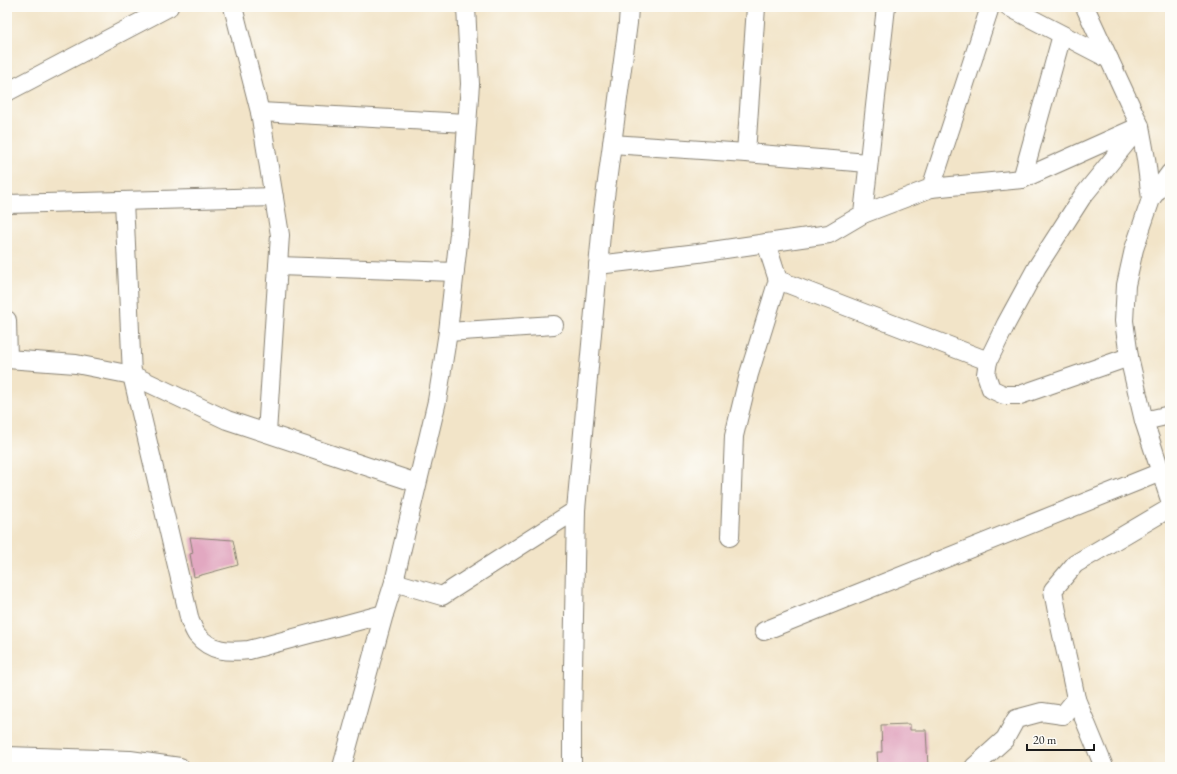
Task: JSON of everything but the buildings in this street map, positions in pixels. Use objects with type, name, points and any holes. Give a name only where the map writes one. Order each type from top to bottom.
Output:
[{"type":"street","points":[[7,92],[169,7]]},
{"type":"street","points":[[233,7],[260,112],[280,235],[267,433]]},
{"type":"street","points":[[342,767],[394,582],[437,401],[448,332],[459,234],[470,84],[466,7]]},
{"type":"street","points":[[572,767],[576,510],[602,212],[629,7]]},
{"type":"street","points":[[746,153],[756,7]]},
{"type":"street","points":[[863,214],[886,7]]},
{"type":"street","points":[[931,188],[990,7]]},
{"type":"street","points":[[1009,7],[1109,59]]},
{"type":"street","points":[[1085,7],[1140,126],[1151,199]]},
{"type":"street","points":[[1022,179],[1062,35]]},
{"type":"street","points":[[260,112],[467,123]]},
{"type":"street","points":[[598,265],[698,253],[829,234],[863,214],[931,188],[1022,179],[1140,126]]},
{"type":"street","points":[[1129,357],[1020,395],[1004,395],[991,389],[986,374],[988,361],[1037,267],[1082,197],[1140,126]]},
{"type":"street","points":[[612,144],[868,163]]},
{"type":"street","points":[[1170,173],[1151,199],[1134,249],[1126,285],[1124,321],[1129,357],[1144,420],[1170,500]]},
{"type":"street","points":[[7,204],[274,197]]},
{"type":"street","points":[[124,201],[132,376],[190,621],[196,634],[208,646],[228,652],[249,650],[384,614]]},
{"type":"street","points":[[730,537],[734,436],[749,374],[778,280],[766,243]]},
{"type":"street","points":[[278,266],[455,272]]},
{"type":"street","points":[[778,280],[988,361]]},
{"type":"street","points":[[7,320],[8,359],[76,364],[132,376],[227,420],[417,483]]},
{"type":"street","points":[[448,332],[554,325]]},
{"type":"street","points":[[1144,420],[1170,415]]},
{"type":"street","points":[[764,631],[1161,472]]},
{"type":"street","points":[[1104,767],[1076,699],[1057,615],[1053,590],[1075,564],[1170,508]]},
{"type":"street","points":[[394,582],[442,596],[576,510]]},
{"type":"street","points":[[974,767],[1005,739],[1016,719],[1042,712],[1063,715],[1076,699]]},
{"type":"street","points":[[7,756],[130,760],[180,767]]}]
